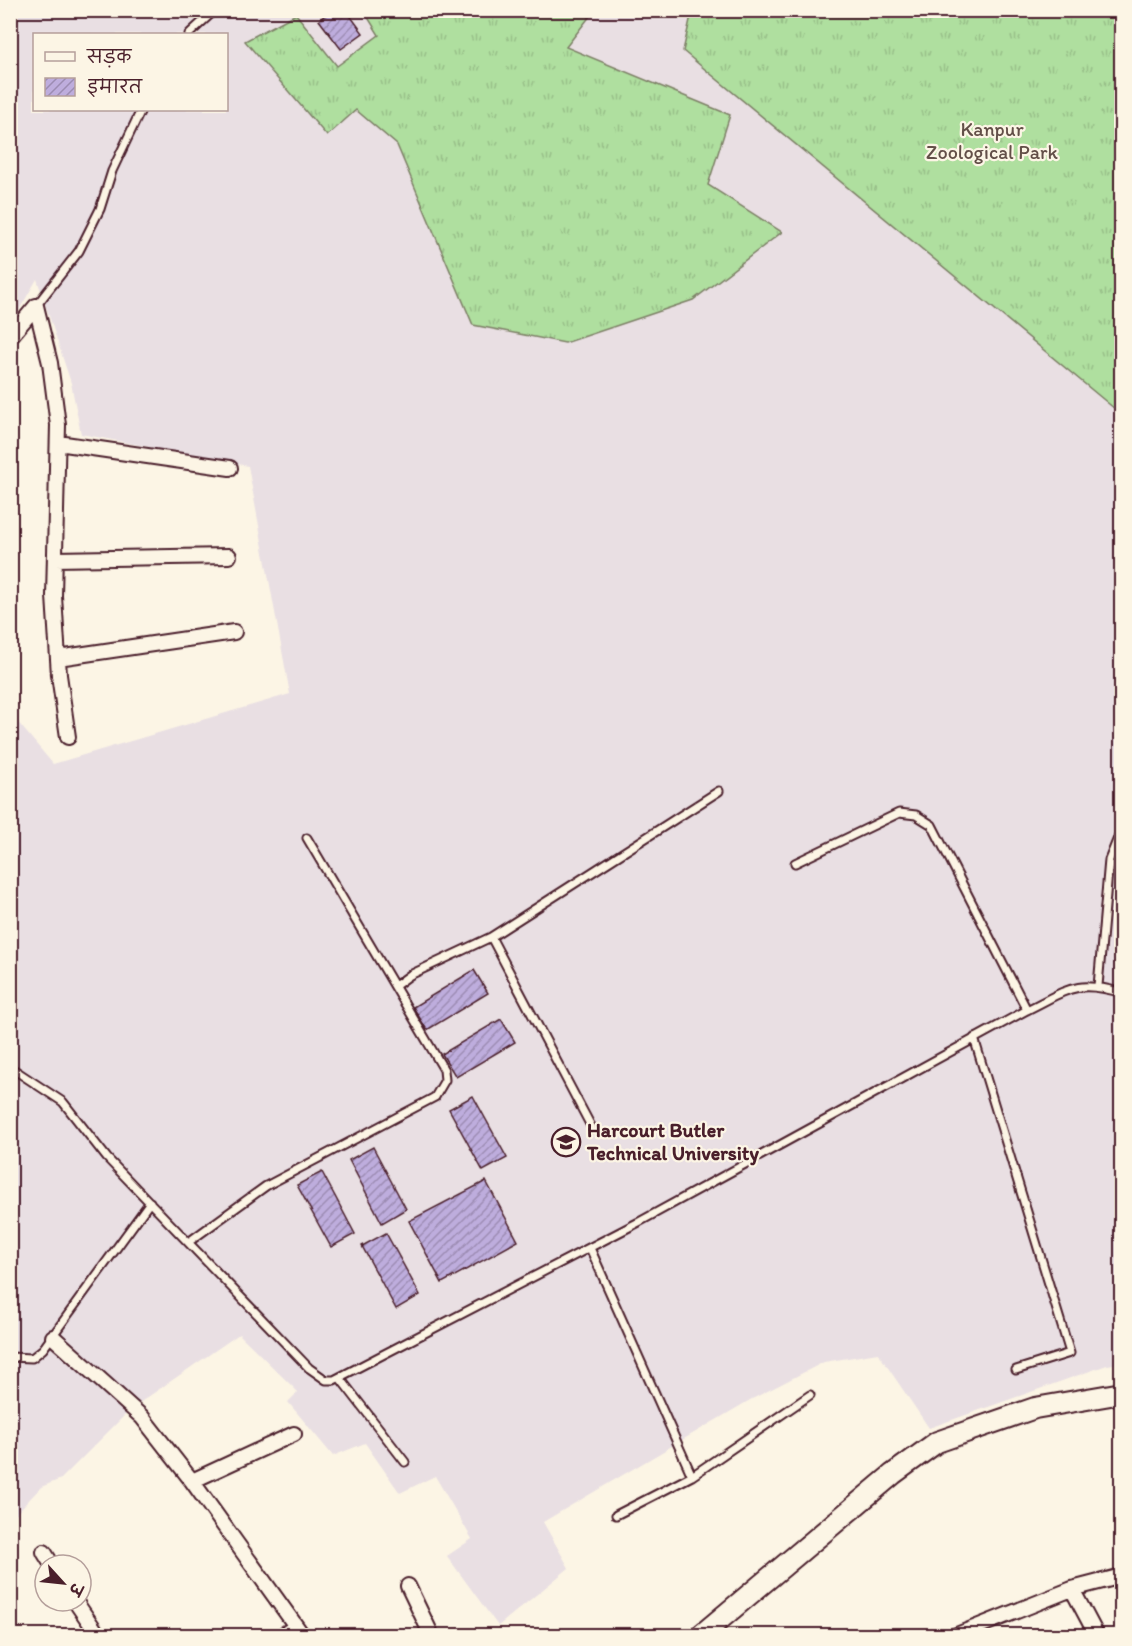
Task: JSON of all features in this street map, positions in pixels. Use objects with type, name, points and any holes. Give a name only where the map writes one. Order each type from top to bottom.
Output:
[{"type":"street","points":[[10,337],[36,306]]},
{"type":"street","points":[[36,306],[50,363],[58,425],[55,559],[58,658],[68,737]]},
{"type":"street","points":[[58,443],[231,468]]},
{"type":"street","points":[[55,559],[229,556]]},
{"type":"street","points":[[58,658],[234,632]]},
{"type":"street","points":[[53,1336],[142,1417],[192,1481],[299,1631],[281,1635]]},
{"type":"street","points":[[702,1635],[893,1474],[937,1442],[1035,1408],[1122,1393]]},
{"type":"street","points":[[192,1481],[294,1434]]},
{"type":"street","points":[[954,1635],[1072,1589],[1122,1576]]},
{"type":"street","points":[[408,1586],[432,1635]]},
{"type":"street","points":[[1072,1589],[1097,1635]]},
{"type":"street","points":[[83,1613],[99,1635]]},
{"type":"lane","points":[[190,33],[215,10]]},
{"type":"lane","points":[[36,306],[79,251],[100,209],[112,171],[141,111]]},
{"type":"lane","points":[[395,986],[410,975],[491,937],[719,791]]},
{"type":"lane","points":[[795,863],[899,813],[916,815],[932,825],[1027,1010]]},
{"type":"lane","points":[[1098,986],[1109,861],[1122,828]]},
{"type":"lane","points":[[190,1241],[266,1186],[435,1097],[445,1080],[444,1070],[307,838]]},
{"type":"lane","points":[[491,937],[592,1128]]},
{"type":"lane","points":[[10,1067],[63,1102],[107,1158],[190,1241],[309,1368],[326,1380],[340,1378],[590,1248],[1027,1010],[1078,986],[1098,986],[1122,993]]},
{"type":"lane","points":[[974,1038],[1070,1353],[1016,1370]]},
{"type":"lane","points":[[10,1357],[32,1358],[53,1336],[150,1202]]},
{"type":"lane","points":[[590,1248],[692,1476]]},
{"type":"lane","points":[[340,1378],[405,1462]]},
{"type":"lane","points":[[616,1515],[692,1476],[810,1395]]},
{"type":"shaded area","name":"Harcourt Butler Technical University","points":[[11,11],[692,11],[683,51],[1121,414],[1121,1363],[1107,1365],[929,1428],[878,1353],[824,1362],[750,1400],[543,1522],[569,1568],[498,1626],[447,1556],[472,1539],[435,1476],[400,1493],[365,1443],[333,1456],[288,1402],[298,1392],[239,1334],[132,1408],[61,1479],[41,1487],[11,1519],[11,714],[53,764],[290,694],[248,466],[81,434],[71,383],[37,279],[11,324]]},
{"type":"green space","points":[[364,11],[594,11],[566,47],[730,115],[708,185],[782,232],[693,300],[565,343],[473,325],[397,145],[356,110],[327,136],[245,41],[296,14],[337,66],[379,35]]},
{"type":"green space","name":"Kanpur Zoological Park","points":[[692,11],[1121,11],[1121,414],[683,51]]},
{"type":"building","points":[[331,10],[346,10],[363,33],[341,49],[319,20]]},
{"type":"building","points":[[474,970],[488,993],[427,1030],[413,1007]]},
{"type":"building","points":[[501,1019],[515,1042],[456,1077],[442,1054]]},
{"type":"building","points":[[473,1096],[507,1158],[483,1171],[449,1109]]},
{"type":"building","points":[[373,1147],[406,1209],[382,1223],[349,1160]]},
{"type":"building","points":[[322,1172],[355,1234],[331,1247],[297,1185]]},
{"type":"building","points":[[486,1181],[518,1241],[442,1283],[409,1221]]},
{"type":"building","points":[[386,1233],[420,1295],[396,1309],[362,1246]]},
{"type":"place","name":"Harcourt Butler Technical University","points":[[566,1142]]}]
